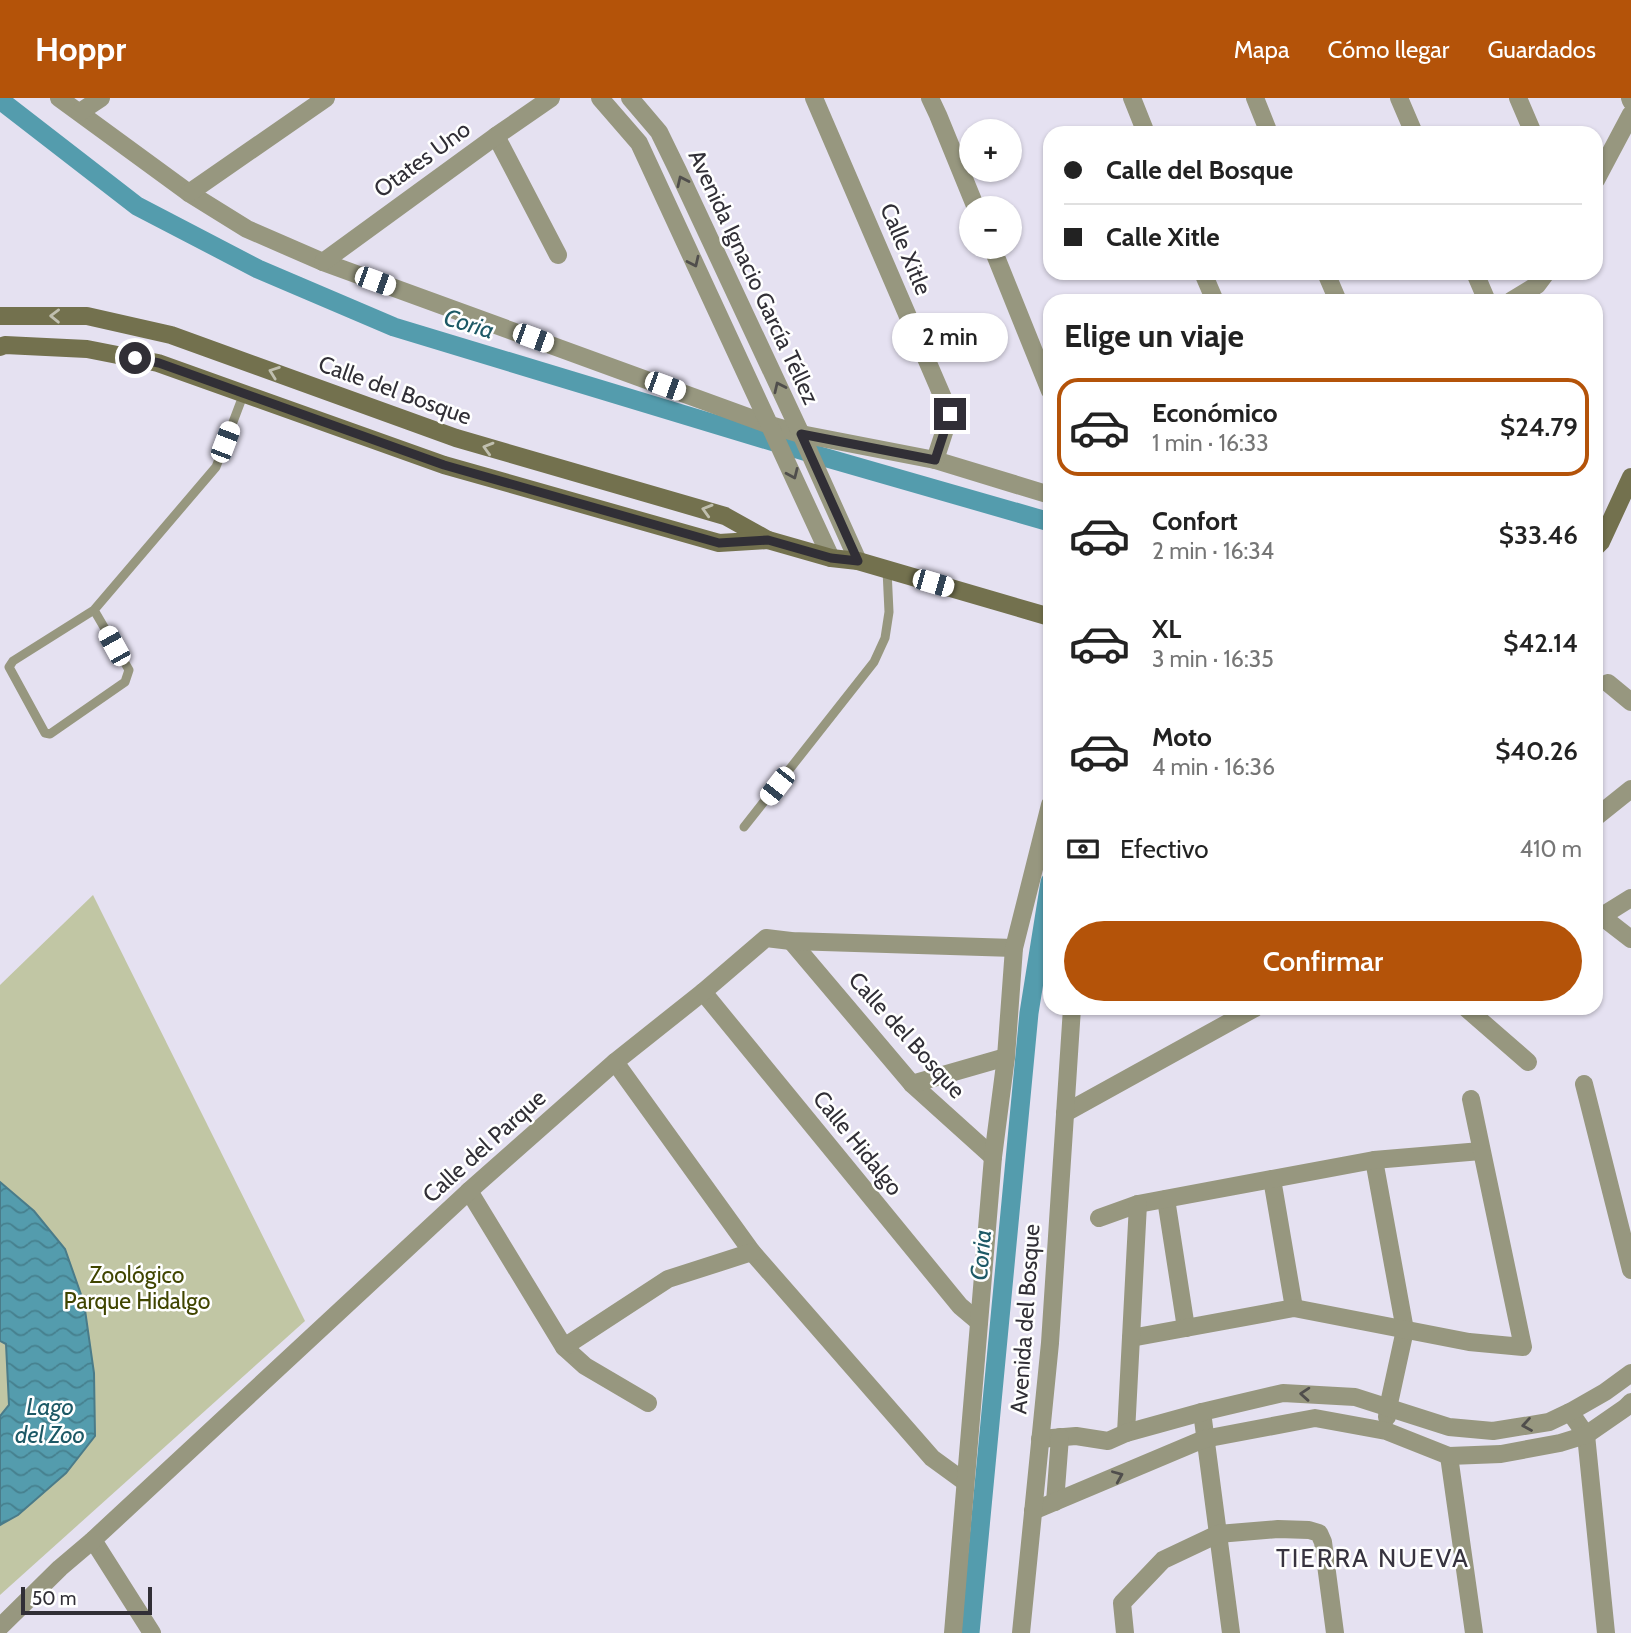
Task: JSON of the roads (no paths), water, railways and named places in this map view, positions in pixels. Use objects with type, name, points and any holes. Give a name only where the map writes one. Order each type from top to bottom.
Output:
[{"type":"street","points":[[59,98],[189,193],[247,229],[323,262],[774,432],[804,441],[935,460],[1043,493]]},
{"type":"street","points":[[80,112],[101,98]]},
{"type":"street","points":[[189,193],[326,98]]},
{"type":"street","name":"Otates Uno","points":[[323,262],[551,98]]},
{"type":"street","name":"Avenida Ignacio García Téllez","points":[[600,98],[639,143],[831,558]]},
{"type":"street","name":"Avenida Ignacio García Téllez","points":[[629,98],[659,132],[858,561]]},
{"type":"street","name":"Calle Xitle","points":[[814,98],[950,414],[935,460]]},
{"type":"street","points":[[930,98],[971,196]]},
{"type":"street","points":[[1132,98],[1143,126]]},
{"type":"street","points":[[1255,98],[1266,126]]},
{"type":"street","points":[[1399,98],[1411,126]]},
{"type":"street","points":[[1518,98],[1530,126]]},
{"type":"street","points":[[1603,167],[1631,114]]},
{"type":"street","points":[[496,136],[558,255]]},
{"type":"street","points":[[997,259],[1043,374]]},
{"type":"street","points":[[1522,294],[1541,280]]},
{"type":"street","name":"Calle del Bosque","points":[[0,316],[87,316],[171,335],[456,438],[725,516],[768,540],[831,558],[858,561],[1043,615]]},
{"type":"street","name":"Calle del Bosque","points":[[0,347],[5,345],[87,349],[159,363],[444,465],[719,543],[768,540]]},
{"type":"street","points":[[1603,538],[1631,477]]},
{"type":"street","points":[[1608,683],[1631,702]]},
{"type":"street","points":[[1603,811],[1631,789]]},
{"type":"street","points":[[953,1633],[993,1157],[1006,1057],[1014,948],[1043,833]]},
{"type":"street","points":[[1603,912],[1631,898]]},
{"type":"street","points":[[1603,917],[1631,939]]},
{"type":"street","name":"Calle del Parque","points":[[0,1627],[469,1191],[615,1062],[766,938],[1014,948]]},
{"type":"street","name":"Calle del Bosque","points":[[791,941],[912,1084],[993,1157]]},
{"type":"street","name":"Calle Hidalgo","points":[[703,992],[960,1306],[979,1322]]},
{"type":"street","name":"Avenida del Bosque","points":[[1021,1633],[1050,1343],[1072,1015]]},
{"type":"street","points":[[1065,1113],[1242,1015]]},
{"type":"street","points":[[1474,1015],[1528,1062]]},
{"type":"street","points":[[912,1084],[1006,1057]]},
{"type":"street","points":[[615,1062],[752,1252],[932,1458],[965,1482]]},
{"type":"street","points":[[1584,1084],[1631,1270]]},
{"type":"street","points":[[1131,1338],[1294,1308],[1469,1342],[1523,1347],[1471,1099]]},
{"type":"street","points":[[1099,1218],[1138,1204],[1374,1160],[1481,1151]]},
{"type":"street","points":[[1374,1160],[1405,1331],[1388,1408],[1386,1431]]},
{"type":"street","points":[[1272,1179],[1294,1308]]},
{"type":"street","points":[[469,1191],[564,1347],[585,1366],[648,1403]]},
{"type":"street","points":[[1166,1199],[1186,1328]]},
{"type":"street","points":[[1126,1433],[1138,1204]]},
{"type":"street","points":[[564,1347],[668,1279],[752,1252]]},
{"type":"street","points":[[1040,1438],[1076,1436],[1108,1441],[1126,1433],[1202,1412],[1283,1393],[1355,1397],[1449,1427],[1493,1432],[1549,1422],[1605,1392],[1631,1373]]},
{"type":"street","points":[[1033,1511],[1204,1439],[1315,1418],[1386,1431],[1450,1456],[1501,1454],[1586,1436],[1631,1402]]},
{"type":"street","points":[[1202,1412],[1231,1633]]},
{"type":"street","points":[[1570,1412],[1586,1436],[1606,1633]]},
{"type":"street","points":[[1055,1502],[1060,1437]]},
{"type":"street","points":[[1450,1456],[1474,1633]]},
{"type":"street","points":[[1125,1633],[1122,1603],[1163,1560],[1218,1534],[1278,1528],[1320,1533],[1335,1633]]},
{"type":"street","points":[[93,1540],[152,1633]]},
{"type":"lane","points":[[94,610],[129,670],[125,682],[50,734],[45,733],[9,667],[13,661],[94,610],[216,467],[244,394]]},
{"type":"lane","points":[[744,827],[874,662],[885,638],[889,611],[887,570]]},
{"type":"water","name":"Lago del Zoo","points":[[0,1182],[34,1211],[65,1249],[84,1303],[94,1373],[95,1436],[66,1473],[18,1515],[0,1525],[0,1416],[9,1405],[6,1344],[0,1341]]},
{"type":"waterway","name":"Coria","points":[[0,100],[137,206],[258,269],[394,327],[820,456],[1043,520]]},
{"type":"waterway","name":"Coria","points":[[970,1633],[1029,1013],[1043,926]]},
{"type":"district","name":"TIERRA NUEVA","points":[[1373,1558]]},
{"type":"park label","name":"Zoológico Parque Hidalgo","points":[[137,1288]]}]
